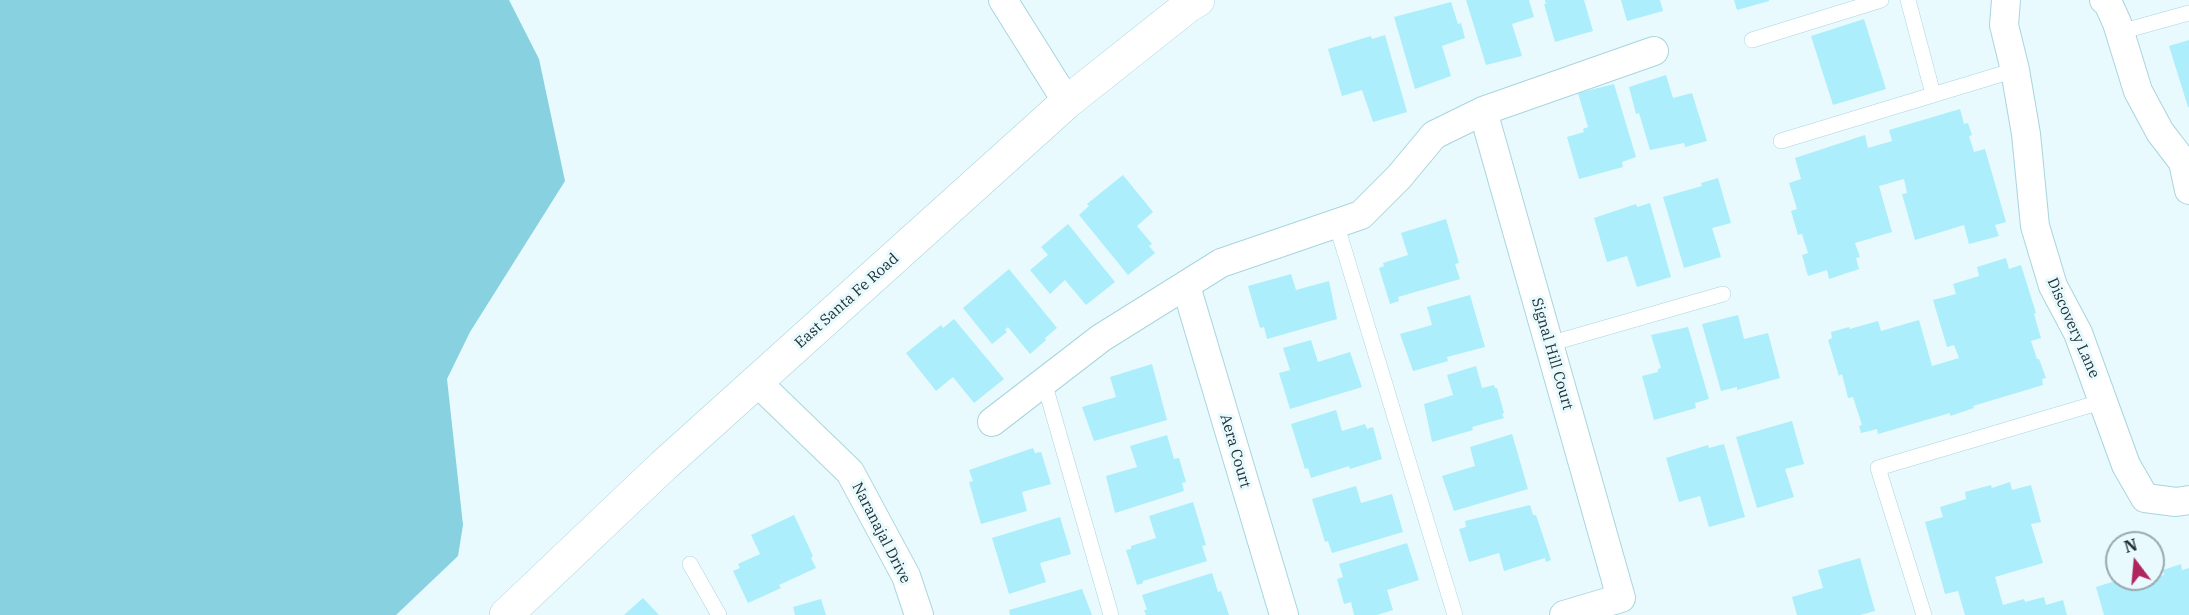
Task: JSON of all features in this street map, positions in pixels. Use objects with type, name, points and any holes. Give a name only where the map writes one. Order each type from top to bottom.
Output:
[{"type":"street","points":[[1003,0],[1067,102]]},
{"type":"street","name":"East Santa Fe Road","points":[[506,615],[663,466],[1067,102],[1198,0]]},
{"type":"street","name":"Discovery Lane","points":[[2006,0],[2004,25],[2015,70],[2026,134],[2035,226],[2053,286],[2078,333],[2126,465],[2145,498],[2176,502],[2189,500]]},
{"type":"street","points":[[2104,0],[2108,3],[2120,32],[2138,91],[2160,132],[2183,162],[2189,190]]},
{"type":"street","points":[[992,422],[1101,338],[1221,264],[1360,215],[1399,177],[1434,135],[1483,111],[1654,51]]},
{"type":"street","name":"Signal Hill Court","points":[[1483,111],[1621,598],[1564,615]]},
{"type":"street","name":"Aera Court","points":[[1186,286],[1284,615]]},
{"type":"street","name":"Naranajal Drive","points":[[757,382],[850,472],[906,576],[919,615]]},
{"type":"lane","points":[[1752,40],[1881,0]]},
{"type":"lane","points":[[1908,0],[1933,94]]},
{"type":"lane","points":[[2120,32],[2189,13]]},
{"type":"lane","points":[[1781,141],[2015,70]]},
{"type":"lane","points":[[1336,223],[1455,615]]},
{"type":"lane","points":[[1549,344],[1723,294]]},
{"type":"lane","points":[[1044,382],[1111,615]]},
{"type":"lane","points":[[1924,615],[1878,468],[2104,401]]},
{"type":"lane","points":[[690,564],[719,615]]},
{"type":"shaded area","points":[[0,0],[509,0],[539,59],[565,181],[470,332],[447,379],[463,525],[458,556],[396,615],[0,615]]},
{"type":"building","points":[[1466,0],[1529,0],[1534,17],[1512,24],[1522,56],[1486,65]]},
{"type":"building","points":[[1545,0],[1584,0],[1593,31],[1555,42],[1544,4],[1546,4]]},
{"type":"building","points":[[1621,0],[1660,0],[1663,11],[1627,21]]},
{"type":"building","points":[[1734,0],[1769,0],[1769,1],[1737,10]]},
{"type":"building","points":[[1451,2],[1465,38],[1442,46],[1451,76],[1415,89],[1394,17]]},
{"type":"building","points":[[1864,19],[1886,89],[1833,105],[1811,36]]},
{"type":"building","points":[[1385,35],[1407,112],[1373,122],[1362,90],[1342,96],[1328,49],[1371,36],[1372,39]]},
{"type":"building","points":[[2189,40],[2189,107],[2188,107],[2169,46]]},
{"type":"building","points":[[1666,75],[1673,98],[1692,93],[1707,141],[1685,147],[1684,143],[1650,150],[1639,113],[1636,114],[1629,87]]},
{"type":"building","points":[[1614,84],[1636,157],[1622,162],[1623,167],[1579,179],[1567,137],[1584,132],[1583,129],[1588,127],[1578,93]]},
{"type":"building","points":[[1960,109],[1964,124],[1968,123],[1972,135],[1969,136],[1974,152],[1985,149],[2006,222],[1995,225],[1999,236],[1969,244],[1964,225],[1915,240],[1902,194],[1907,193],[1904,179],[1879,186],[1892,232],[1855,243],[1860,257],[1856,258],[1859,269],[1829,279],[1827,270],[1808,276],[1802,255],[1808,253],[1802,234],[1798,235],[1791,211],[1797,209],[1789,183],[1801,179],[1795,158],[1865,135],[1868,148],[1892,141],[1889,130]]},
{"type":"building","points":[[1123,175],[1153,212],[1137,226],[1152,244],[1149,246],[1155,253],[1128,275],[1079,215],[1089,206],[1087,204]]},
{"type":"building","points":[[1718,178],[1731,223],[1712,228],[1721,257],[1684,268],[1663,197],[1702,186],[1701,183]]},
{"type":"building","points":[[1650,203],[1671,277],[1637,287],[1627,256],[1607,262],[1594,218],[1636,204],[1637,207]]},
{"type":"building","points":[[1446,219],[1459,263],[1455,264],[1460,279],[1398,297],[1399,301],[1390,304],[1379,268],[1384,266],[1383,263],[1408,255],[1401,233]]},
{"type":"building","points":[[1068,224],[1115,282],[1086,305],[1065,280],[1050,294],[1030,270],[1048,255],[1041,247]]},
{"type":"building","points":[[2006,258],[2009,269],[2021,265],[2036,313],[2034,314],[2041,338],[2031,341],[2046,378],[2042,379],[2043,385],[1973,406],[1974,408],[1950,416],[1950,413],[1878,434],[1877,429],[1861,433],[1859,426],[1862,425],[1853,397],[1848,398],[1842,374],[1839,376],[1828,340],[1832,338],[1831,332],[1878,321],[1881,331],[1919,320],[1932,366],[1959,358],[1954,345],[1947,347],[1933,300],[1956,294],[1953,284],[1979,276],[1977,267]]},
{"type":"building","points":[[1009,269],[1057,328],[1030,354],[1008,327],[1005,330],[1007,332],[992,344],[963,308]]},
{"type":"building","points":[[1291,274],[1296,290],[1329,281],[1337,319],[1267,339],[1264,327],[1260,328],[1248,286]]},
{"type":"building","points":[[1470,295],[1485,347],[1447,357],[1448,361],[1413,371],[1400,334],[1432,325],[1427,307]]},
{"type":"building","points":[[1738,315],[1744,339],[1768,333],[1780,378],[1737,390],[1737,387],[1721,391],[1702,324]]},
{"type":"building","points":[[954,319],[1004,379],[974,403],[953,377],[936,391],[906,353],[941,325],[943,328]]},
{"type":"building","points":[[1688,327],[1709,399],[1695,403],[1696,408],[1654,420],[1642,376],[1658,372],[1661,368],[1651,335]]},
{"type":"building","points":[[1311,340],[1318,362],[1350,352],[1362,387],[1290,409],[1279,373],[1290,370],[1283,348]]},
{"type":"building","points":[[1152,364],[1167,420],[1094,441],[1082,407],[1116,397],[1110,377]]},
{"type":"building","points":[[1476,366],[1482,388],[1494,385],[1497,388],[1504,418],[1432,442],[1424,404],[1453,395],[1447,375]]},
{"type":"building","points":[[1336,410],[1342,431],[1365,424],[1367,429],[1373,427],[1382,459],[1311,478],[1308,468],[1305,469],[1291,424]]},
{"type":"building","points":[[1792,421],[1804,464],[1785,469],[1794,497],[1757,508],[1736,437]]},
{"type":"building","points":[[1512,434],[1528,489],[1454,511],[1442,476],[1475,466],[1470,447]]},
{"type":"building","points":[[1167,435],[1174,459],[1179,458],[1186,482],[1182,483],[1184,491],[1115,513],[1106,476],[1137,467],[1130,446]]},
{"type":"building","points":[[1724,444],[1745,517],[1709,527],[1700,496],[1679,502],[1666,458],[1708,445],[1709,448]]},
{"type":"building","points":[[1033,448],[1035,453],[1041,452],[1051,484],[1022,492],[1027,511],[981,524],[969,482],[973,481],[969,470]]},
{"type":"building","points":[[2010,482],[2012,490],[2031,485],[2041,522],[2031,524],[2043,563],[1995,577],[2003,605],[2024,599],[2025,602],[2044,597],[2046,605],[2063,600],[2067,615],[1965,615],[1958,591],[1945,594],[1925,522],[1943,517],[1940,507],[1966,499],[1965,492],[1991,485],[1992,488]]},
{"type":"building","points":[[1356,486],[1361,503],[1392,494],[1403,532],[1332,553],[1328,541],[1325,542],[1312,499]]},
{"type":"building","points":[[1193,502],[1206,545],[1202,546],[1207,561],[1143,581],[1137,585],[1126,550],[1131,549],[1131,546],[1156,538],[1149,516]]},
{"type":"building","points":[[1530,505],[1533,515],[1536,515],[1551,560],[1546,562],[1545,558],[1504,571],[1499,553],[1469,562],[1459,529],[1466,527],[1465,521]]},
{"type":"building","points":[[794,515],[813,556],[811,558],[816,568],[779,585],[781,588],[748,603],[733,571],[740,568],[738,564],[760,554],[751,535]]},
{"type":"building","points":[[1060,517],[1071,554],[1040,563],[1046,582],[1009,594],[992,538]]},
{"type":"building","points":[[1407,543],[1419,580],[1387,590],[1393,610],[1377,615],[1354,615],[1351,602],[1344,604],[1337,579],[1343,577],[1339,564]]},
{"type":"building","points":[[1860,558],[1875,611],[1860,615],[1797,615],[1792,597],[1823,588],[1818,570]]},
{"type":"building","points":[[2181,564],[2182,570],[2189,568],[2189,615],[2104,615],[2096,587],[2105,584],[2105,591],[2165,591],[2165,569]]},
{"type":"building","points":[[1212,573],[1229,615],[1146,615],[1144,610],[1147,610],[1142,595]]},
{"type":"building","points":[[1082,589],[1092,615],[1010,615],[1009,610]]},
{"type":"building","points":[[643,598],[659,615],[624,615]]},
{"type":"building","points":[[821,599],[826,615],[795,615],[793,607]]}]
